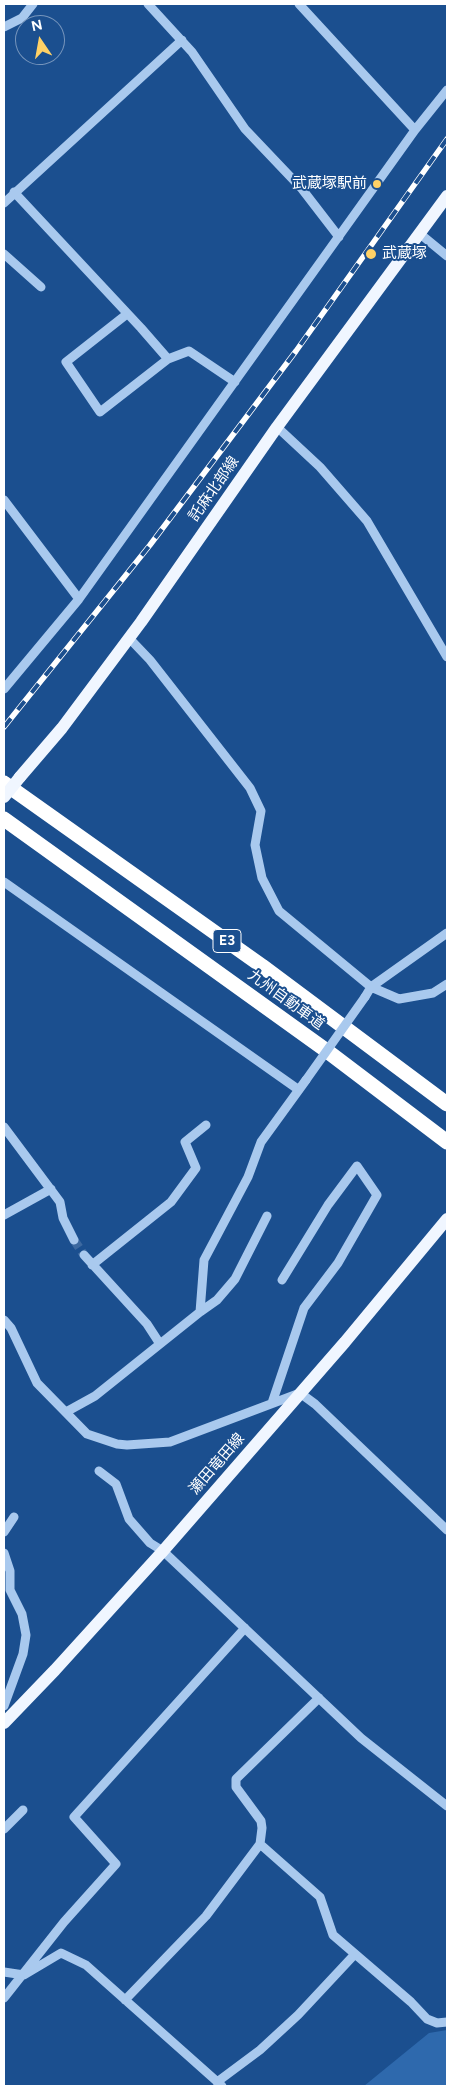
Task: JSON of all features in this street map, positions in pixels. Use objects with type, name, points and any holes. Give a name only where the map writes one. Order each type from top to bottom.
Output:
[{"type":"highway","name":"九州自動車道","points":[[4,783],[262,966],[447,1104]]},
{"type":"highway","name":"九州自動車道","points":[[4,819],[327,1051],[441,1138]]},
{"type":"main road","name":"託麻北部線","points":[[4,797],[62,728],[129,638],[277,426],[447,196]]},
{"type":"main road","name":"瀬田竜田線","points":[[4,1723],[163,1551],[352,1334],[447,1219]]},
{"type":"street","points":[[4,28],[22,18],[33,4]]},
{"type":"street","points":[[148,4],[192,52],[245,129],[302,190],[339,237]]},
{"type":"street","points":[[299,4],[415,130]]},
{"type":"street","points":[[4,203],[182,40]]},
{"type":"street","points":[[4,688],[79,599],[415,130],[447,90]]},
{"type":"street","points":[[14,192],[168,359]]},
{"type":"street","points":[[419,233],[447,256]]},
{"type":"street","points":[[4,254],[41,287]]},
{"type":"street","points":[[127,314],[66,362],[100,412],[168,359],[189,352],[235,382]]},
{"type":"street","points":[[277,426],[320,467],[367,521],[447,657]]},
{"type":"street","points":[[4,500],[79,599]]},
{"type":"street","points":[[129,638],[150,660],[250,788],[261,811],[255,844],[262,878],[279,911],[371,987],[398,999],[433,993],[447,984]]},
{"type":"street","points":[[4,882],[298,1090]]},
{"type":"street","points":[[200,1312],[204,1260],[248,1176],[260,1142],[371,987],[447,933]]},
{"type":"street","points":[[92,1265],[171,1202],[196,1168],[185,1142],[206,1125]]},
{"type":"street","points":[[4,1127],[60,1202],[63,1218],[74,1240]]},
{"type":"street","points":[[272,1403],[304,1308],[338,1263],[377,1195],[357,1166],[328,1205],[282,1280]]},
{"type":"street","points":[[4,1215],[51,1189]]},
{"type":"street","points":[[66,1412],[95,1396],[217,1300],[235,1279],[267,1216]]},
{"type":"street","points":[[84,1255],[147,1324],[160,1344]]},
{"type":"street","points":[[4,1320],[11,1328],[37,1383],[88,1434],[117,1444],[127,1445],[170,1442],[300,1393],[315,1404],[447,1530]]},
{"type":"street","points":[[99,1470],[116,1484],[129,1519],[150,1543],[163,1551],[361,1738],[447,1806]]},
{"type":"street","points":[[4,1532],[14,1517]]},
{"type":"street","points":[[4,1553],[10,1571],[10,1590],[22,1614],[26,1635],[23,1654],[4,1706]]},
{"type":"street","points":[[4,1998],[64,1922],[116,1864],[74,1817],[245,1628]]},
{"type":"street","points":[[125,2000],[206,1916],[260,1844],[261,1821],[236,1787],[236,1778],[319,1698]]},
{"type":"street","points":[[4,1829],[23,1810]]},
{"type":"street","points":[[260,1844],[320,1897],[330,1929],[355,1954],[428,2019],[437,2023],[447,2022]]},
{"type":"street","points":[[4,1972],[24,1975],[61,1953],[86,1965],[220,2084],[298,2015],[355,1954]]},
{"type":"shaded area","points":[[447,2030],[447,2086],[364,2086],[429,2033]]},
{"type":"tunnel","points":[[74,1240],[84,1255]]},
{"type":"railway","points":[[4,727],[150,545],[296,351],[447,139]]},
{"type":"place","name":"武蔵塚駅前","points":[[377,184]]},
{"type":"place","name":"武蔵塚","points":[[371,254]]}]
